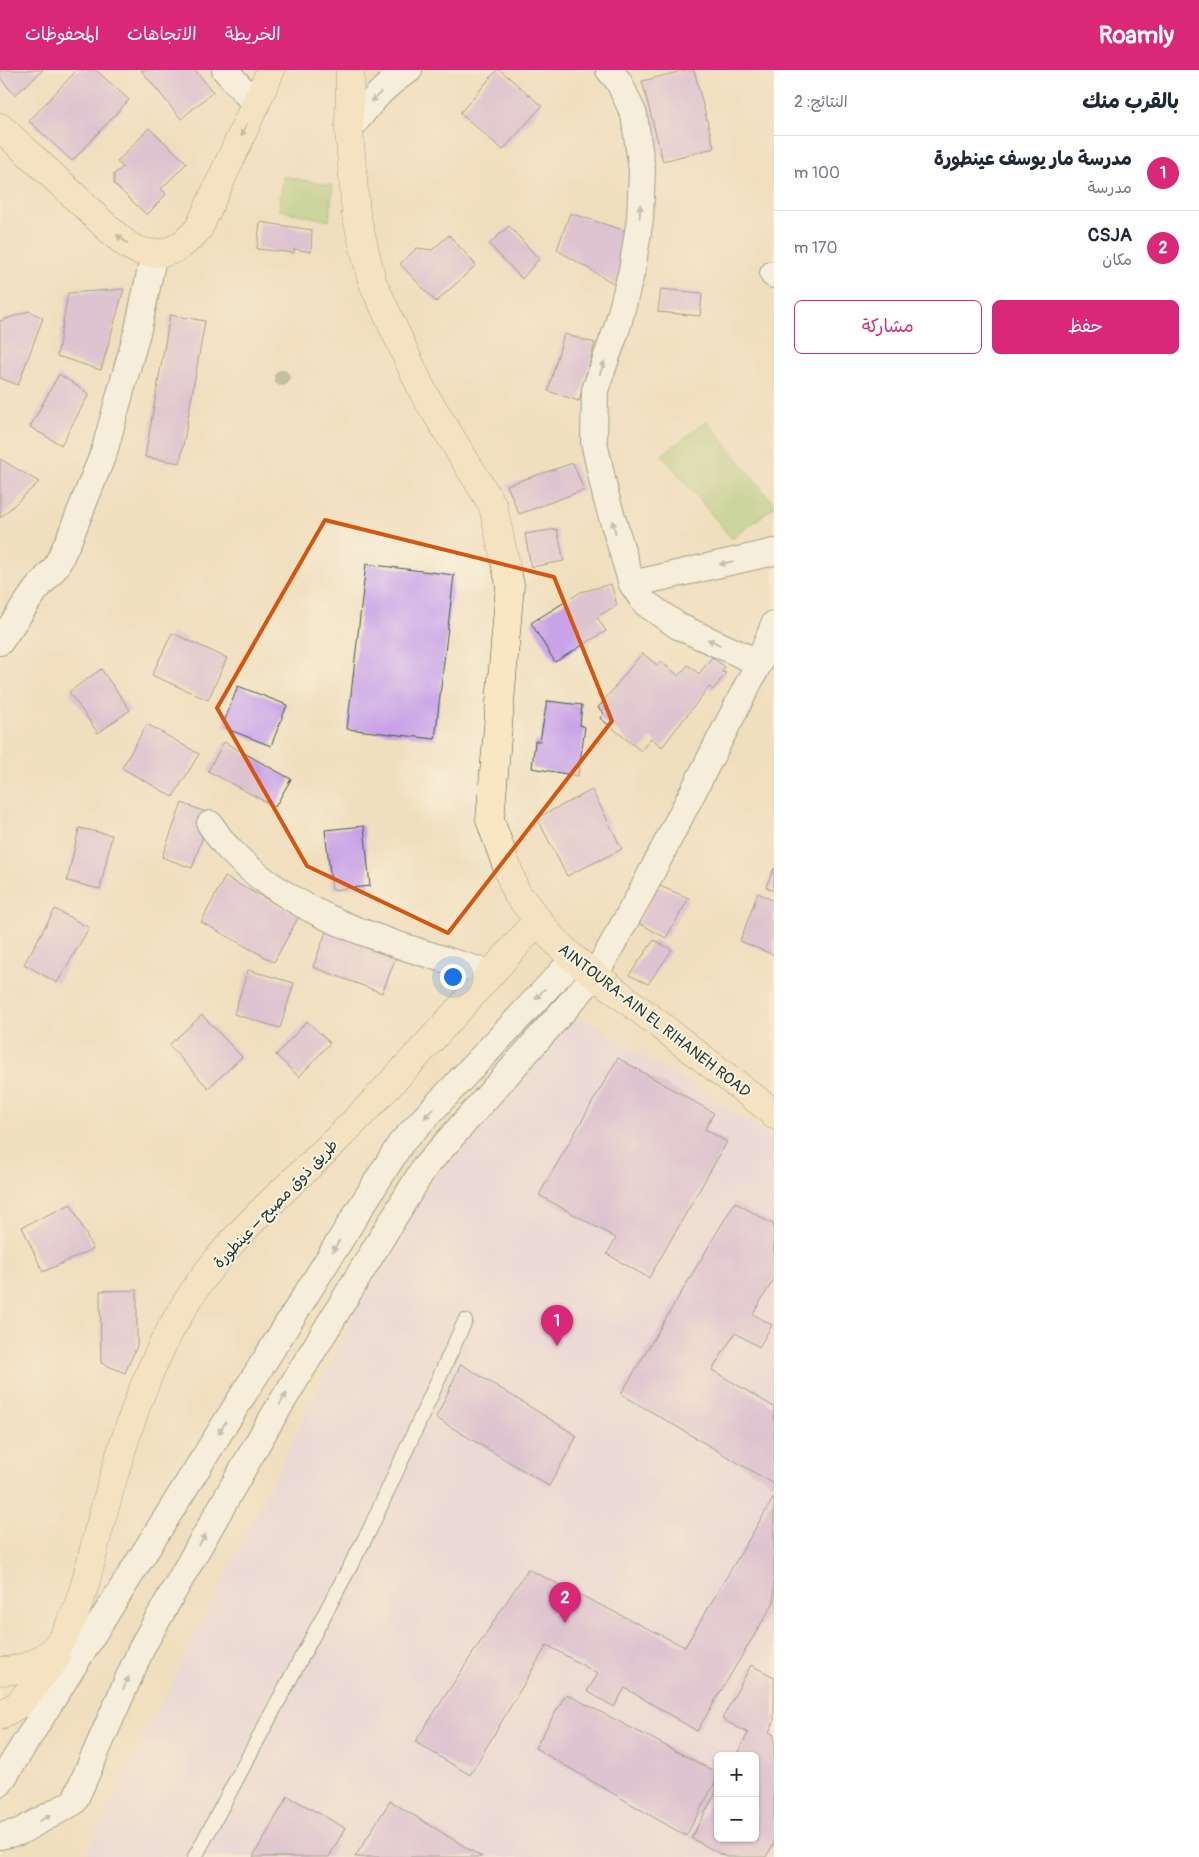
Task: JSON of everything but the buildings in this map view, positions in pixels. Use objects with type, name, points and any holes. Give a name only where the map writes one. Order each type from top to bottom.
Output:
[{"type":"main road","points":[[0,129],[121,238],[137,250],[154,254],[172,251],[188,242],[199,228],[271,70]]},
{"type":"main road","name":"AINTOURA-AIN EL RIHANEH ROAD","points":[[350,70],[349,130],[356,214],[372,281],[423,392],[493,506],[510,585],[490,820],[516,892],[552,938],[574,959],[774,1115]]},
{"type":"main road","name":"طريق ذوق مصبح – عينطورة","points":[[0,1671],[27,1668],[47,1656],[61,1640],[79,1601],[115,1471],[147,1381],[184,1306],[215,1261],[266,1207],[348,1128],[491,974],[538,920]]},
{"type":"main road","points":[[0,1714],[18,1705],[62,1650],[79,1601]]},
{"type":"street","points":[[225,70],[256,105]]},
{"type":"street","points":[[349,130],[370,102],[395,78],[409,70]]},
{"type":"street","points":[[610,70],[619,82],[634,115],[642,170],[640,219],[632,270],[617,328],[595,390],[594,442],[615,529],[632,584],[645,603],[678,626],[758,663]]},
{"type":"street","points":[[0,642],[35,591],[56,567],[104,452],[138,329],[154,254]]},
{"type":"street","points":[[632,584],[774,552]]},
{"type":"street","points":[[0,1836],[19,1832],[74,1802],[143,1645],[265,1430],[424,1168],[596,975],[641,893],[758,663],[774,624]]},
{"type":"street","points":[[210,824],[227,848],[248,867],[289,898],[322,916],[376,937],[491,974]]},
{"type":"street","points":[[0,1784],[401,1143],[574,959]]},
{"type":"lane","points":[[196,1857],[370,1529],[465,1321]]},
{"type":"highlighted area","points":[[325,520],[554,577],[612,721],[448,933],[307,866],[217,708]]},
{"type":"shaded area","points":[[569,1010],[774,1136],[774,1857],[85,1857],[397,1227]]},
{"type":"green space","points":[[283,176],[333,186],[329,221],[279,210]]},
{"type":"green space","points":[[707,421],[774,504],[774,507],[732,539],[662,455]]},
{"type":"place","name":"مدرسة مار يوسف عينطورة","points":[[557,1346]]},
{"type":"place","name":"CSJA","points":[[565,1623]]}]
